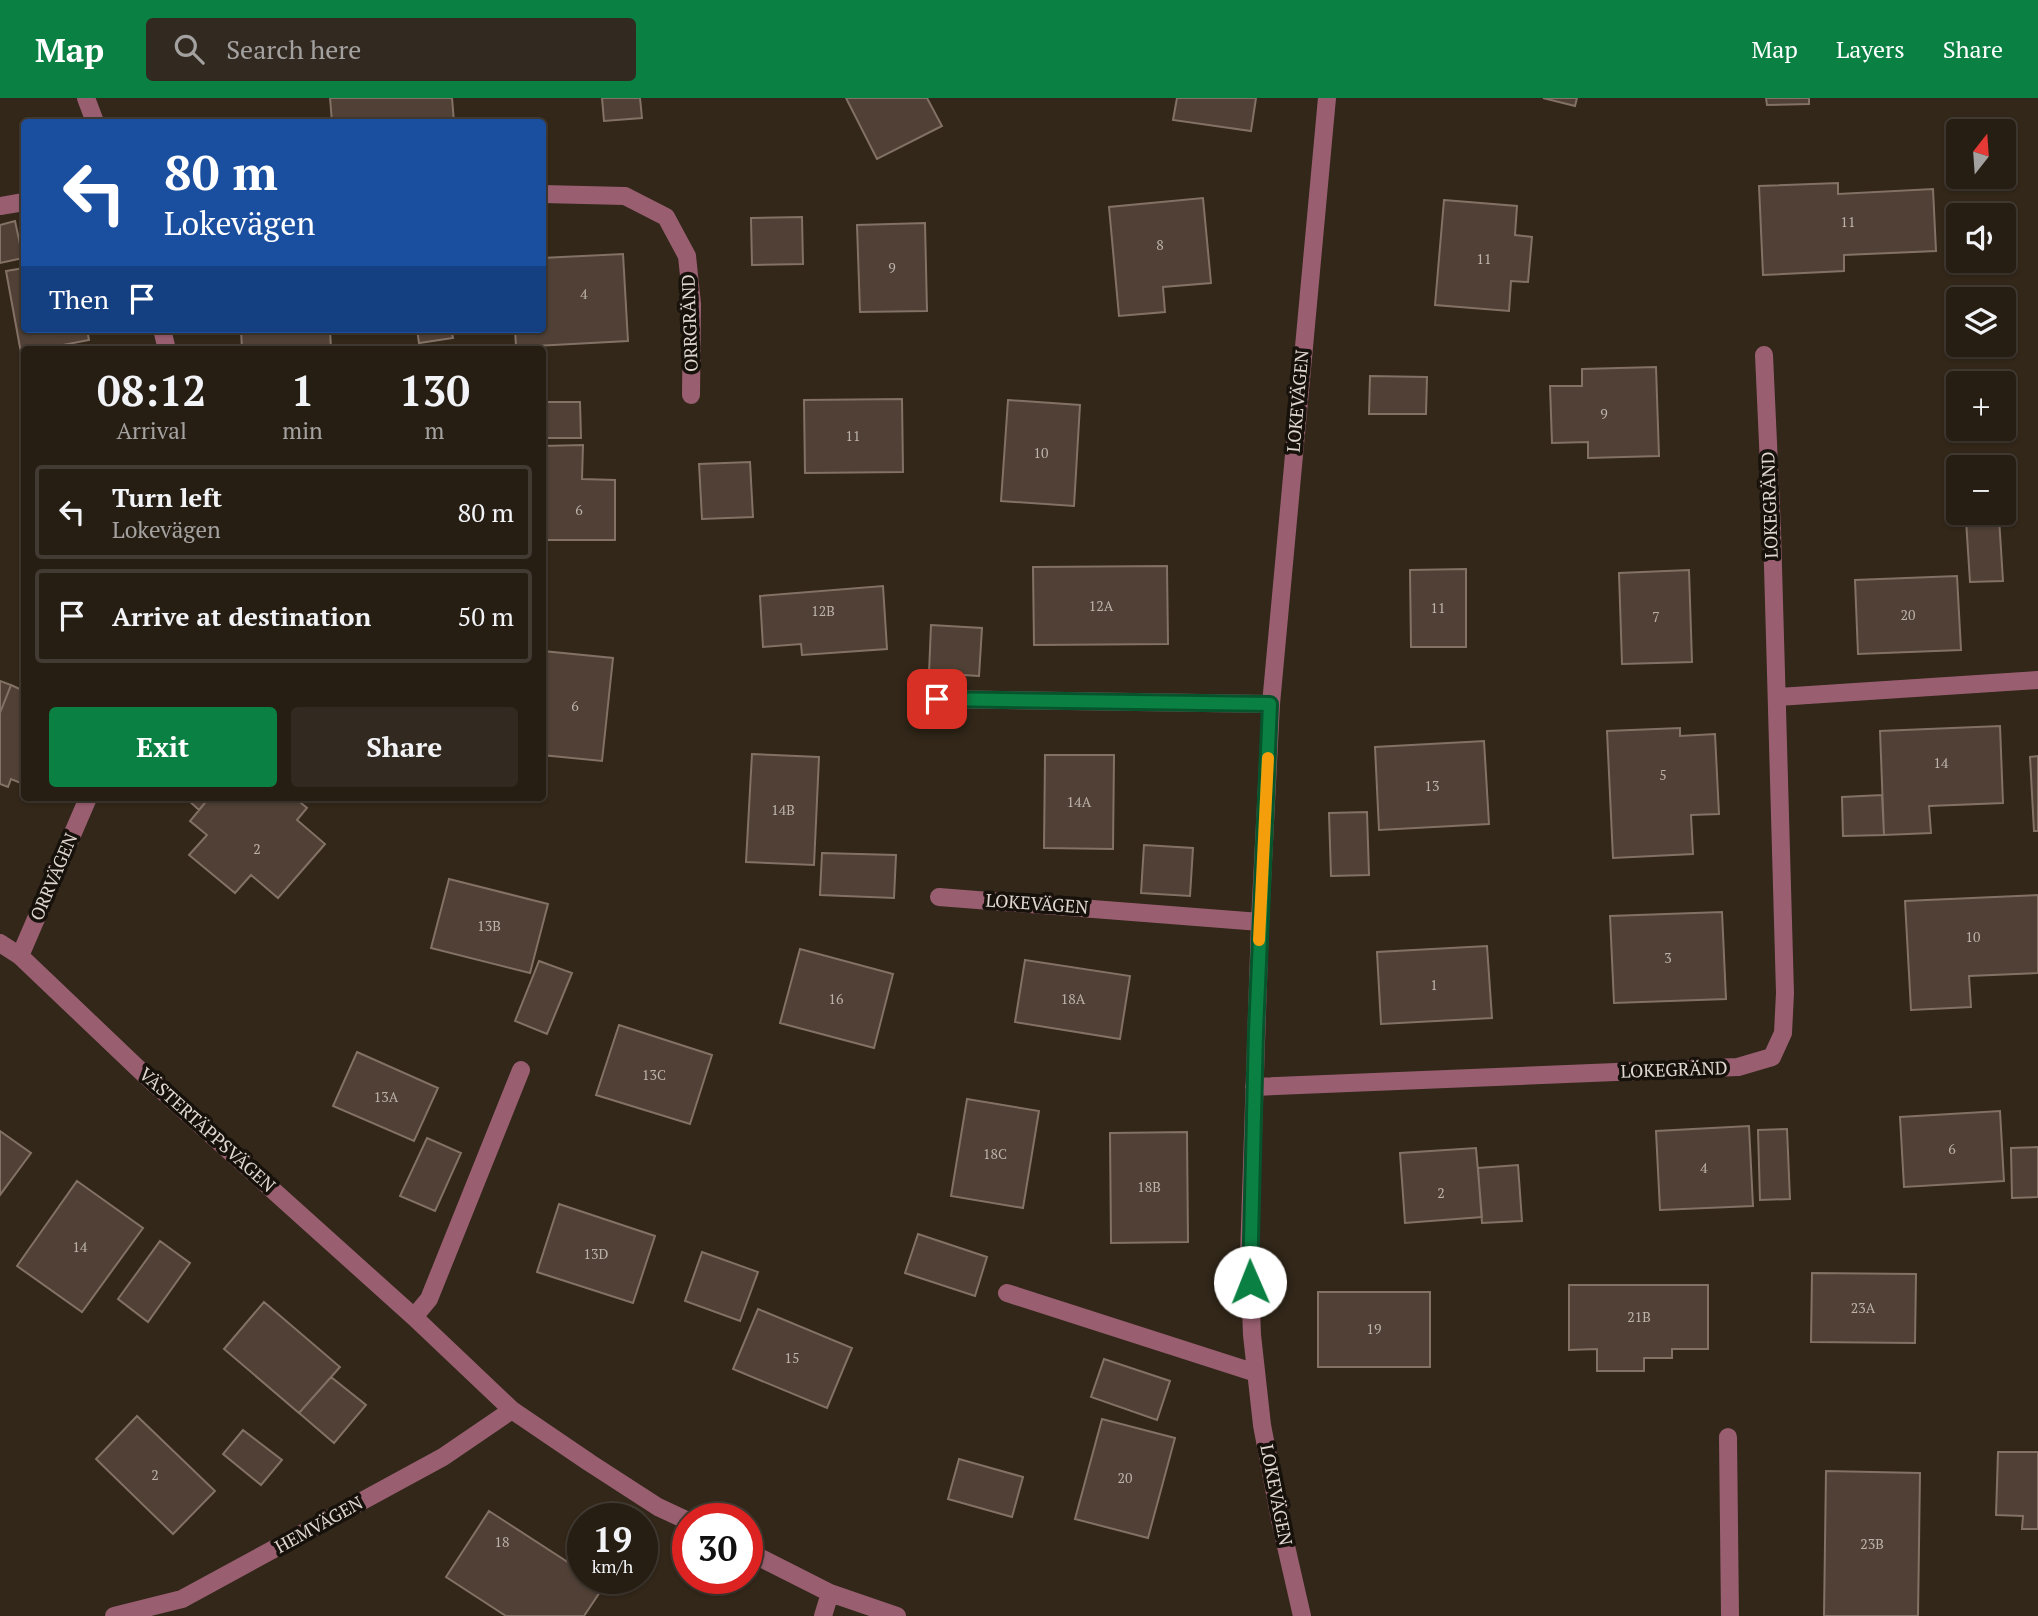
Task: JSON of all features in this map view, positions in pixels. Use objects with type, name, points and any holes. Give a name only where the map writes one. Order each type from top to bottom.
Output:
[{"type":"street","points":[[86,98],[94,119]]},
{"type":"street","name":"LOKEVÄGEN","points":[[1303,1616],[1280,1520],[1262,1425],[1249,1256],[1270,704],[1326,98]]},
{"type":"street","name":"ORRGRÄND","points":[[546,194],[625,196],[666,218],[687,256],[692,304],[691,395]]},
{"type":"street","points":[[0,206],[21,202]]},
{"type":"street","name":"LOKEGRÄND","points":[[1254,1087],[1738,1067],[1772,1057],[1783,1033],[1785,992],[1764,355]]},
{"type":"street","points":[[1777,697],[2038,680]]},
{"type":"street","points":[[937,699],[1270,704]]},
{"type":"street","name":"ORRVÄGEN","points":[[20,956],[87,801]]},
{"type":"street","name":"LOKEVÄGEN","points":[[939,897],[1260,922]]},
{"type":"street","name":"VÄSTERTÄPPSVÄGEN","points":[[0,943],[20,956],[147,1077],[414,1317],[512,1409],[590,1463],[672,1514]]},
{"type":"street","points":[[414,1317],[429,1298],[521,1070]]},
{"type":"street","points":[[1007,1293],[1256,1373]]},
{"type":"street","name":"HEMVÄGEN","points":[[114,1616],[182,1599],[443,1457],[512,1409]]},
{"type":"street","points":[[1728,1437],[1730,1616]]},
{"type":"street","points":[[763,1559],[830,1593],[897,1616]]},
{"type":"street","points":[[823,1616],[830,1593]]},
{"type":"building","points":[[330,98],[452,98],[454,119],[332,119]]},
{"type":"building","points":[[602,98],[640,98],[642,118],[604,121]]},
{"type":"building","points":[[846,98],[927,98],[942,126],[877,159]]},
{"type":"building","points":[[1177,98],[1256,98],[1251,131],[1173,120]]},
{"type":"building","points":[[1543,98],[1577,98],[1575,106]]},
{"type":"building","points":[[1766,98],[1809,98],[1809,104],[1767,105]]},
{"type":"building","points":[[1838,183],[1838,194],[1933,189],[1936,251],[1844,255],[1844,271],[1763,275],[1759,186]]},
{"type":"building","points":[[1203,198],[1211,283],[1163,287],[1165,312],[1119,316],[1109,207]]},
{"type":"building","points":[[1444,200],[1517,206],[1515,235],[1532,237],[1528,282],[1511,281],[1509,311],[1435,305]]},
{"type":"building","points":[[802,217],[803,264],[752,265],[751,218]]},
{"type":"building","points":[[15,221],[21,258],[0,263],[0,225]]},
{"type":"building","points":[[925,223],[927,311],[860,312],[857,225]]},
{"type":"building","points":[[623,254],[628,341],[516,346],[515,333],[546,333],[546,258]]},
{"type":"building","points":[[21,268],[21,333],[88,333],[89,340],[58,346],[21,346],[21,353],[6,271]]},
{"type":"building","points":[[241,333],[330,333],[331,346],[242,346]]},
{"type":"building","points":[[418,333],[452,333],[453,338],[419,343]]},
{"type":"building","points":[[1656,367],[1659,456],[1588,458],[1588,442],[1552,443],[1550,386],[1582,386],[1582,369]]},
{"type":"building","points":[[1370,376],[1427,377],[1426,414],[1369,414]]},
{"type":"building","points":[[902,399],[903,472],[805,473],[804,400]]},
{"type":"building","points":[[1008,400],[1080,405],[1074,506],[1001,501]]},
{"type":"building","points":[[546,402],[580,402],[581,438],[546,438]]},
{"type":"building","points":[[583,445],[582,479],[615,480],[615,540],[546,540],[546,446]]},
{"type":"building","points":[[750,462],[753,517],[702,519],[699,464]]},
{"type":"building","points":[[1966,525],[1999,525],[2003,581],[1970,582]]},
{"type":"building","points":[[1167,566],[1168,644],[1034,645],[1033,567]]},
{"type":"building","points":[[1466,569],[1466,647],[1411,647],[1410,570]]},
{"type":"building","points":[[1689,570],[1692,662],[1622,664],[1619,573]]},
{"type":"building","points":[[1957,576],[1961,650],[1858,654],[1855,580]]},
{"type":"building","points":[[883,586],[887,649],[802,655],[801,644],[763,647],[760,596]]},
{"type":"building","points":[[931,625],[982,628],[979,676],[929,673]]},
{"type":"building","points":[[546,651],[613,658],[602,761],[546,755]]},
{"type":"building","points":[[0,681],[11,685],[0,713]]},
{"type":"building","points":[[11,685],[21,690],[21,783],[11,779],[8,787],[0,784],[0,713]]},
{"type":"building","points":[[2000,726],[2003,803],[1929,806],[1931,833],[1884,835],[1880,731]]},
{"type":"building","points":[[1680,728],[1680,736],[1715,734],[1719,814],[1691,815],[1693,854],[1613,858],[1607,731]]},
{"type":"building","points":[[1484,741],[1489,824],[1379,830],[1375,747]]},
{"type":"building","points":[[752,754],[819,757],[814,865],[746,862]]},
{"type":"building","points":[[1045,755],[1114,755],[1113,849],[1044,848]]},
{"type":"building","points":[[2038,756],[2038,831],[2034,831],[2030,757]]},
{"type":"building","points":[[1882,795],[1884,835],[1843,836],[1842,797]]},
{"type":"building","points":[[189,801],[206,801],[199,810]]},
{"type":"building","points":[[207,801],[299,801],[307,808],[297,820],[325,844],[278,898],[251,875],[235,893],[189,855],[207,835],[190,821]]},
{"type":"building","points":[[1367,812],[1369,875],[1331,876],[1329,813]]},
{"type":"building","points":[[1144,845],[1193,848],[1190,896],[1141,893]]},
{"type":"building","points":[[822,853],[896,855],[894,898],[820,895]]},
{"type":"building","points":[[449,879],[548,904],[530,973],[431,948]]},
{"type":"building","points":[[2038,895],[2038,973],[1969,976],[1971,1007],[1911,1010],[1905,901]]},
{"type":"building","points":[[1722,912],[1726,999],[1614,1003],[1610,916]]},
{"type":"building","points":[[1487,946],[1492,1018],[1381,1024],[1377,952]]},
{"type":"building","points":[[800,949],[893,974],[874,1048],[780,1023]]},
{"type":"building","points":[[1025,960],[1130,976],[1120,1039],[1015,1022]]},
{"type":"building","points":[[539,961],[572,973],[547,1034],[515,1021]]},
{"type":"building","points":[[619,1025],[712,1055],[690,1124],[596,1095]]},
{"type":"building","points":[[357,1052],[438,1088],[414,1141],[333,1106]]},
{"type":"building","points":[[967,1099],[1039,1111],[1023,1208],[951,1196]]},
{"type":"building","points":[[2000,1111],[2004,1181],[1904,1187],[1900,1117]]},
{"type":"building","points":[[1749,1126],[1753,1206],[1660,1210],[1656,1131]]},
{"type":"building","points":[[1787,1129],[1790,1199],[1760,1200],[1758,1130]]},
{"type":"building","points":[[0,1131],[31,1153],[0,1195]]},
{"type":"building","points":[[1187,1132],[1188,1242],[1111,1243],[1110,1133]]},
{"type":"building","points":[[427,1138],[461,1153],[435,1211],[400,1196]]},
{"type":"building","points":[[2038,1147],[2038,1197],[2012,1198],[2011,1148]]},
{"type":"building","points":[[1476,1148],[1482,1217],[1405,1223],[1400,1153]]},
{"type":"building","points":[[1518,1165],[1522,1221],[1482,1223],[1478,1168]]},
{"type":"building","points":[[77,1181],[143,1228],[82,1312],[17,1266]]},
{"type":"building","points":[[559,1204],[655,1236],[633,1303],[537,1272]]},
{"type":"building","points":[[918,1234],[987,1257],[975,1296],[905,1273]]},
{"type":"building","points":[[160,1241],[190,1263],[148,1322],[118,1299]]},
{"type":"building","points":[[702,1252],[758,1272],[740,1321],[685,1301]]},
{"type":"building","points":[[1812,1273],[1916,1274],[1915,1343],[1811,1342]]},
{"type":"building","points":[[1569,1285],[1708,1285],[1708,1349],[1672,1349],[1672,1358],[1644,1358],[1644,1371],[1597,1371],[1597,1349],[1569,1350]]},
{"type":"building","points":[[1318,1292],[1430,1292],[1430,1367],[1318,1367]]},
{"type":"building","points":[[264,1302],[340,1367],[299,1413],[224,1349]]},
{"type":"building","points":[[758,1309],[852,1348],[827,1408],[733,1369]]},
{"type":"building","points":[[1104,1359],[1170,1381],[1157,1420],[1091,1397]]},
{"type":"building","points":[[331,1377],[366,1405],[334,1443],[299,1413]]},
{"type":"building","points":[[137,1416],[215,1491],[173,1534],[96,1459]]},
{"type":"building","points":[[1102,1419],[1175,1438],[1148,1538],[1075,1519]]},
{"type":"building","points":[[243,1430],[282,1460],[261,1485],[223,1454]]},
{"type":"building","points":[[1998,1452],[2038,1452],[2038,1529],[2022,1529],[2023,1516],[1996,1515]]},
{"type":"building","points":[[959,1459],[1023,1477],[1012,1517],[948,1499]]},
{"type":"building","points":[[1826,1471],[1920,1473],[1918,1616],[1824,1616]]},
{"type":"building","points":[[489,1511],[567,1562],[567,1594],[599,1594],[584,1616],[506,1616],[446,1577]]},
{"type":"slow traffic","points":[[1259,940],[1268,758]]},
{"type":"route","points":[[937,699],[1270,704],[1256,1032],[1250,1282]]}]
